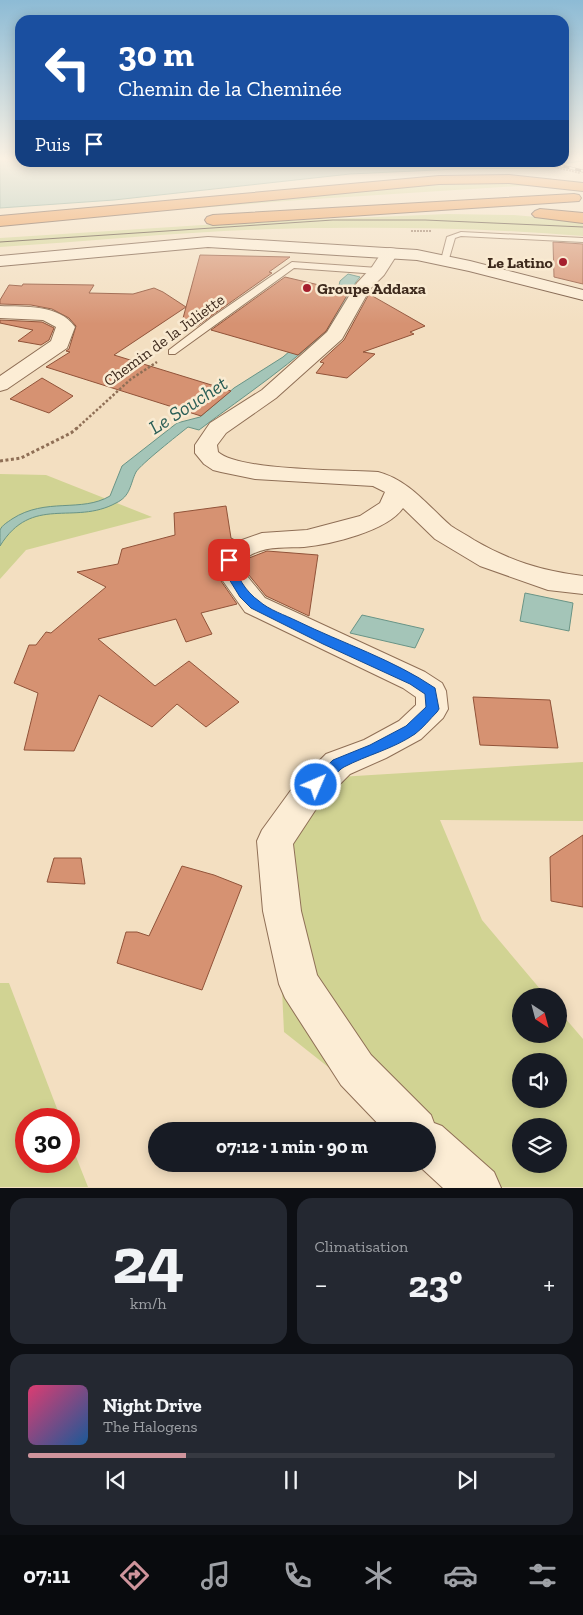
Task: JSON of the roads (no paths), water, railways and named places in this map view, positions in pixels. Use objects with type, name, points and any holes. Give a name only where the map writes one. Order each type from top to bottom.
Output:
[{"type":"highway","points":[[0,222],[88,213]]},
{"type":"highway","points":[[0,228],[213,213]]},
{"type":"highway","points":[[196,221],[316,213]]},
{"type":"highway","points":[[537,213],[583,218]]},
{"type":"highway","points":[[0,233],[77,229]]},
{"type":"street","points":[[0,261],[208,242],[384,262],[445,260],[583,295]]},
{"type":"street","points":[[384,262],[362,287],[335,335],[269,394],[218,428],[206,445],[207,453],[221,465],[255,472],[378,479],[398,489],[444,533],[489,560],[548,581],[583,585]]},
{"type":"street","points":[[0,312],[51,315],[63,320],[66,327],[60,344],[0,385]]},
{"type":"street","points":[[398,489],[391,507],[368,522],[337,532],[307,538],[262,541],[237,551],[229,560],[229,571],[244,594],[255,605],[414,680],[431,691],[432,709],[410,730],[375,749],[338,764],[306,796],[275,841],[282,911],[299,984],[356,1070],[407,1122]]},
{"type":"street","points":[[436,1151],[478,1188]]},
{"type":"lane","points":[[445,260],[451,237],[461,234],[583,240]]},
{"type":"lane","name":"Chemin de la Juliette","points":[[172,352],[292,265],[384,262]]},
{"type":"tram line","points":[[0,242],[333,220],[425,220],[583,227]]},
{"type":"place","name":"Le Latino","points":[[563,262]]},
{"type":"place","name":"Groupe Addaxa","points":[[307,288]]},
{"type":"water label","name":"Le Souchet","points":[[188,405]]}]
